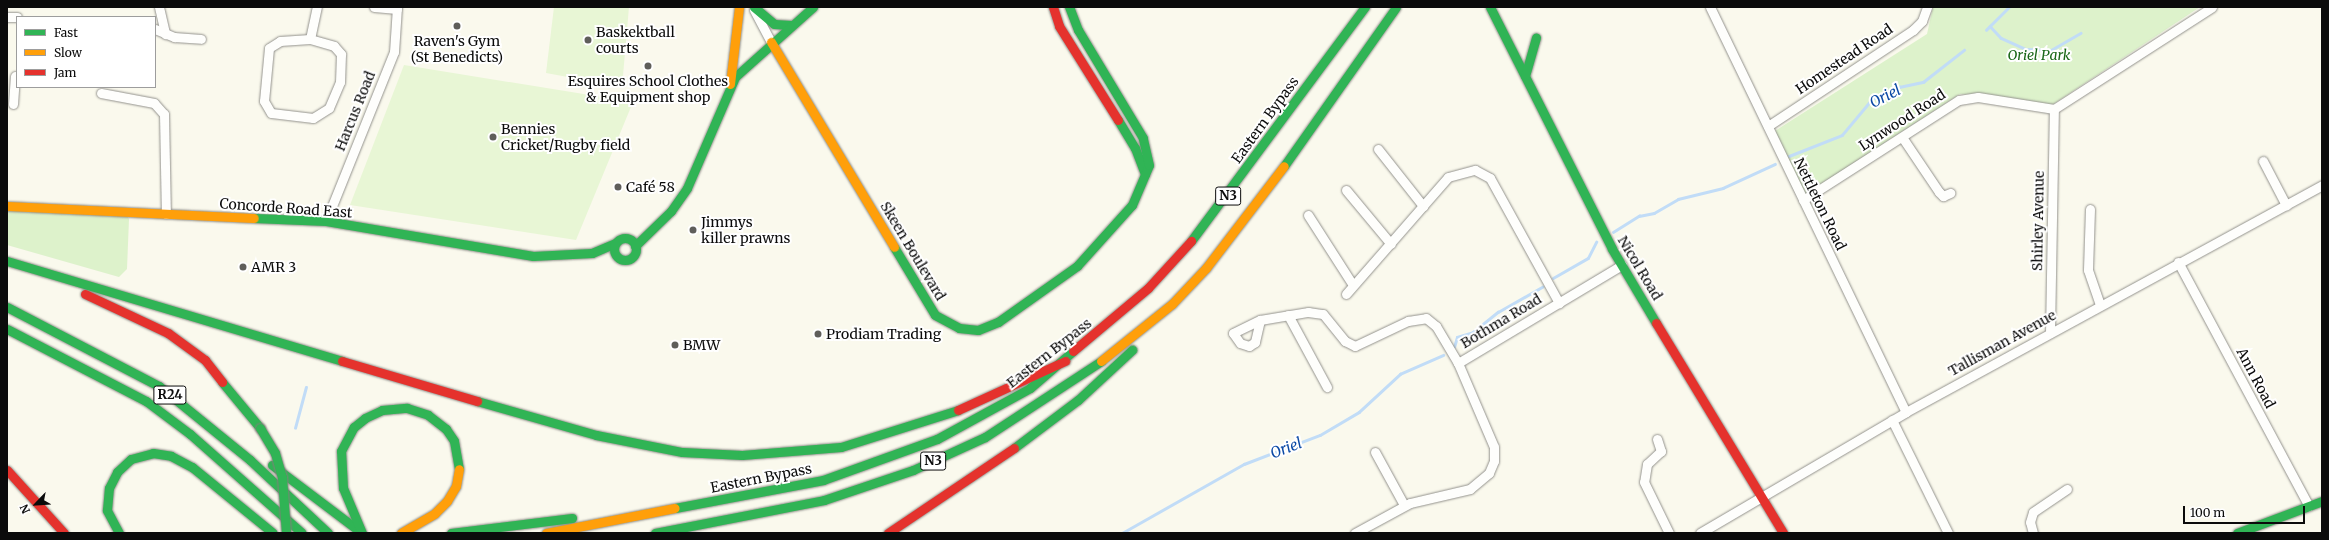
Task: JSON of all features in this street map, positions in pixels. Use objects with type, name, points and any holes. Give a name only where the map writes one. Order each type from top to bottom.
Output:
[{"type":"main road","points":[[615,243],[618,258],[631,257],[635,246],[656,227],[687,188],[730,84],[739,7]]},
{"type":"main road","points":[[753,7],[774,24],[791,25]]},
{"type":"main road","points":[[730,84],[772,42],[813,7]]},
{"type":"main road","points":[[1053,7],[1059,26],[1120,124],[1145,174]]},
{"type":"main road","name":"Skeen Boulevard","points":[[772,42],[935,315],[959,328],[978,330],[993,324],[1070,273],[1132,206],[1150,158],[1148,148],[1092,54],[1069,7]]},
{"type":"main road","name":"Eastern Bypass","points":[[546,533],[790,488],[907,452],[1006,404],[1064,361],[1148,288],[1206,225],[1365,7]]},
{"type":"main road","name":"N3","points":[[655,533],[824,500],[913,470],[985,437],[1036,407],[1112,354],[1172,304],[1253,210],[1396,7]]},
{"type":"main road","name":"Nicol Road","points":[[1490,7],[1622,264],[1783,533]]},
{"type":"main road","points":[[1525,76],[1536,38]]},
{"type":"main road","points":[[1080,61],[1092,54]]},
{"type":"main road","points":[[1120,124],[1131,118]]},
{"type":"main road","name":"Concorde Road East","points":[[7,206],[326,222],[533,256],[618,258]]},
{"type":"main road","points":[[635,246],[627,238],[656,227]]},
{"type":"main road","name":"Concorde Road East","points":[[562,256],[600,251],[627,238]]},
{"type":"main road","points":[[7,262],[560,425],[682,452],[758,455],[841,447],[948,415],[1064,361]]},
{"type":"main road","points":[[7,262],[122,309],[168,333],[205,360],[260,428],[275,453],[282,477],[286,533]]},
{"type":"main road","points":[[900,533],[963,484],[1078,400],[1139,344],[1172,304]]},
{"type":"main road","name":"R24","points":[[7,307],[153,382],[201,418],[328,533]]},
{"type":"main road","name":"R24","points":[[7,329],[146,401],[190,434],[299,530]]},
{"type":"main road","points":[[362,533],[354,518],[340,476],[346,439],[354,427],[378,412],[393,408],[417,411],[437,420],[446,429],[456,448],[460,466],[456,486],[447,501],[435,513],[401,533]]},
{"type":"main road","points":[[201,418],[362,533]]},
{"type":"main road","points":[[119,533],[107,510],[109,488],[117,472],[131,460],[153,453],[171,456],[192,468],[274,533]]},
{"type":"main road","points":[[7,470],[64,533]]},
{"type":"main road","points":[[888,533],[963,484]]},
{"type":"main road","points":[[2237,533],[2322,501]]},
{"type":"main road","points":[[451,533],[514,524],[656,512]]},
{"type":"street","points":[[159,7],[165,34]]},
{"type":"street","points":[[310,39],[317,7]]},
{"type":"street","points":[[374,7],[397,8]]},
{"type":"street","points":[[753,7],[772,42]]},
{"type":"street","name":"Nettleton Road","points":[[1710,7],[1906,412]]},
{"type":"street","name":"Homestead Road","points":[[1768,126],[1913,30],[1922,21],[1927,7]]},
{"type":"street","points":[[2054,109],[2212,7]]},
{"type":"street","name":"Harcus Road","points":[[326,222],[394,52],[397,8]]},
{"type":"street","points":[[156,30],[165,34],[201,39]]},
{"type":"street","points":[[310,39],[334,46],[341,54],[340,82],[329,108],[313,118],[271,112],[264,101],[269,48],[280,41],[310,39]]},
{"type":"street","points":[[12,104],[13,76]]},
{"type":"street","points":[[101,93],[159,106],[165,119],[164,145],[166,214]]},
{"type":"street","name":"Lynwood Road","points":[[1803,200],[1965,98],[2054,109]]},
{"type":"street","name":"Shirley Avenue","points":[[2050,333],[2054,109]]},
{"type":"street","points":[[1902,137],[1939,192],[1943,196],[1950,193]]},
{"type":"street","points":[[1378,149],[1423,206]]},
{"type":"street","points":[[2263,161],[2286,204]]},
{"type":"street","points":[[1346,294],[1448,177],[1475,170],[1487,174],[1559,303]]},
{"type":"street","name":"Tallisman Avenue","points":[[1700,533],[1906,412],[2178,262],[2322,185]]},
{"type":"street","points":[[1346,190],[1391,244]]},
{"type":"street","points":[[2090,209],[2088,270],[2100,305]]},
{"type":"street","points":[[1308,215],[1353,285]]},
{"type":"street","name":"Ann Road","points":[[2178,262],[2309,506]]},
{"type":"street","name":"Bothma Road","points":[[1356,533],[1404,505],[1470,489],[1492,468],[1495,454],[1491,439],[1458,364],[1622,264]]},
{"type":"street","points":[[1260,320],[1318,312],[1344,341],[1355,346],[1408,321],[1426,318],[1436,326],[1458,364]]},
{"type":"street","points":[[1288,315],[1327,387]]},
{"type":"street","points":[[1892,420],[1948,533]]},
{"type":"street","points":[[1656,439],[1661,451],[1647,464],[1644,482],[1669,533]]},
{"type":"street","points":[[1375,452],[1404,505]]},
{"type":"street","points":[[2033,533],[2031,517],[2036,508],[2067,489]]},
{"type":"green space","name":"Baskektball courts","points":[[554,7],[629,7],[622,87],[546,73]]},
{"type":"green space","name":"Oriel Park","points":[[1933,7],[2200,7],[2052,105],[1960,94],[1803,196],[1775,131],[1927,34]]},
{"type":"green space","points":[[404,65],[633,102],[576,240],[350,205]]},
{"type":"green space","points":[[123,210],[129,219],[127,269],[119,277],[7,245],[7,211]]},
{"type":"waterway","points":[[1986,30],[2009,7]]},
{"type":"waterway","points":[[1990,26],[2001,38],[2026,49],[2051,50],[2080,33]]},
{"type":"waterway","name":"Oriel","points":[[1789,156],[1842,135],[1872,99],[1899,87],[1923,82],[1964,50]]},
{"type":"waterway","name":"Oriel","points":[[1613,232],[1639,216],[1654,213],[1678,199],[1723,188],[1775,164]]},
{"type":"waterway","points":[[1553,278],[1588,258],[1596,242]]},
{"type":"waterway","name":"Oriel","points":[[1454,347],[1457,337],[1473,332],[1498,312],[1542,287]]},
{"type":"waterway","name":"Oriel","points":[[1122,533],[1244,464],[1320,435],[1359,412],[1400,374],[1443,355]]},
{"type":"waterway","points":[[295,428],[306,387]]},
{"type":"traffic: fast","points":[[754,7],[774,24],[791,25]]},
{"type":"traffic: fast","points":[[635,246],[671,211],[687,188],[735,77],[813,7]]},
{"type":"traffic: fast","points":[[894,247],[935,315],[959,328],[978,330],[998,322],[1077,266],[1132,205],[1149,165],[1143,138],[1078,30],[1069,7]]},
{"type":"traffic: fast","points":[[1191,241],[1365,7]]},
{"type":"traffic: fast","points":[[1284,166],[1396,7]]},
{"type":"traffic: fast","points":[[1490,7],[1612,249],[1656,323]]},
{"type":"traffic: fast","points":[[1525,76],[1536,38]]},
{"type":"traffic: fast","points":[[1118,120],[1135,148],[1145,174]]},
{"type":"traffic: fast","points":[[254,218],[326,221],[533,256],[592,253],[615,243]]},
{"type":"traffic: fast","points":[[625,238],[633,241],[636,249],[633,257],[625,260],[617,257],[614,249],[617,241],[625,238]]},
{"type":"traffic: fast","points":[[7,261],[342,361]]},
{"type":"traffic: fast","points":[[7,307],[159,386],[250,460],[328,533]]},
{"type":"traffic: fast","points":[[7,329],[146,401],[190,434],[302,533]]},
{"type":"traffic: fast","points":[[1014,448],[1078,400],[1132,350]]},
{"type":"traffic: fast","points":[[675,508],[823,480],[937,439],[1030,388],[1073,351]]},
{"type":"traffic: fast","points":[[655,533],[824,500],[913,470],[985,437],[1101,361]]},
{"type":"traffic: fast","points":[[222,382],[260,428]]},
{"type":"traffic: fast","points":[[477,401],[596,435],[682,452],[742,455],[841,447],[958,410]]},
{"type":"traffic: fast","points":[[362,533],[343,488],[341,451],[354,427],[365,418],[382,410],[407,408],[428,415],[446,429],[454,441],[459,469]]},
{"type":"traffic: fast","points":[[260,428],[275,453],[282,477],[286,533]]},
{"type":"traffic: fast","points":[[119,533],[107,510],[109,488],[117,472],[131,459],[153,453],[171,456],[192,467],[273,533]]},
{"type":"traffic: fast","points":[[272,465],[358,530]]},
{"type":"traffic: fast","points":[[2237,533],[2322,501]]},
{"type":"traffic: fast","points":[[451,533],[572,518]]},
{"type":"traffic: slow","points":[[730,84],[739,7]]},
{"type":"traffic: slow","points":[[771,42],[894,247]]},
{"type":"traffic: slow","points":[[1101,361],[1172,304],[1206,268],[1284,166]]},
{"type":"traffic: slow","points":[[7,206],[254,218]]},
{"type":"traffic: slow","points":[[401,533],[435,513],[447,501],[456,486],[459,469]]},
{"type":"traffic: slow","points":[[546,533],[675,508]]},
{"type":"traffic: jam","points":[[1053,7],[1059,26],[1118,120]]},
{"type":"traffic: jam","points":[[1073,351],[1148,288],[1191,241]]},
{"type":"traffic: jam","points":[[85,294],[168,333],[205,360],[222,382]]},
{"type":"traffic: jam","points":[[1656,323],[1783,533]]},
{"type":"traffic: jam","points":[[342,361],[477,401]]},
{"type":"traffic: jam","points":[[958,410],[1065,361]]},
{"type":"traffic: jam","points":[[888,533],[1014,448]]},
{"type":"traffic: jam","points":[[7,470],[64,533]]},
{"type":"place","name":"Raven's Gym (St Benedicts)","points":[[457,26]]},
{"type":"place","name":"Baskektball courts","points":[[588,40]]},
{"type":"place","name":"Esquires School Clothes & Equipment shop","points":[[648,66]]},
{"type":"place","name":"Bennies Cricket/Rugby field","points":[[493,137]]},
{"type":"place","name":"Café 58","points":[[618,187]]},
{"type":"place","name":"Jimmys killer prawns","points":[[693,230]]},
{"type":"place","name":"AMR 3","points":[[243,267]]},
{"type":"place","name":"Prodiam Trading","points":[[818,334]]},
{"type":"place","name":"BMW","points":[[675,345]]}]
